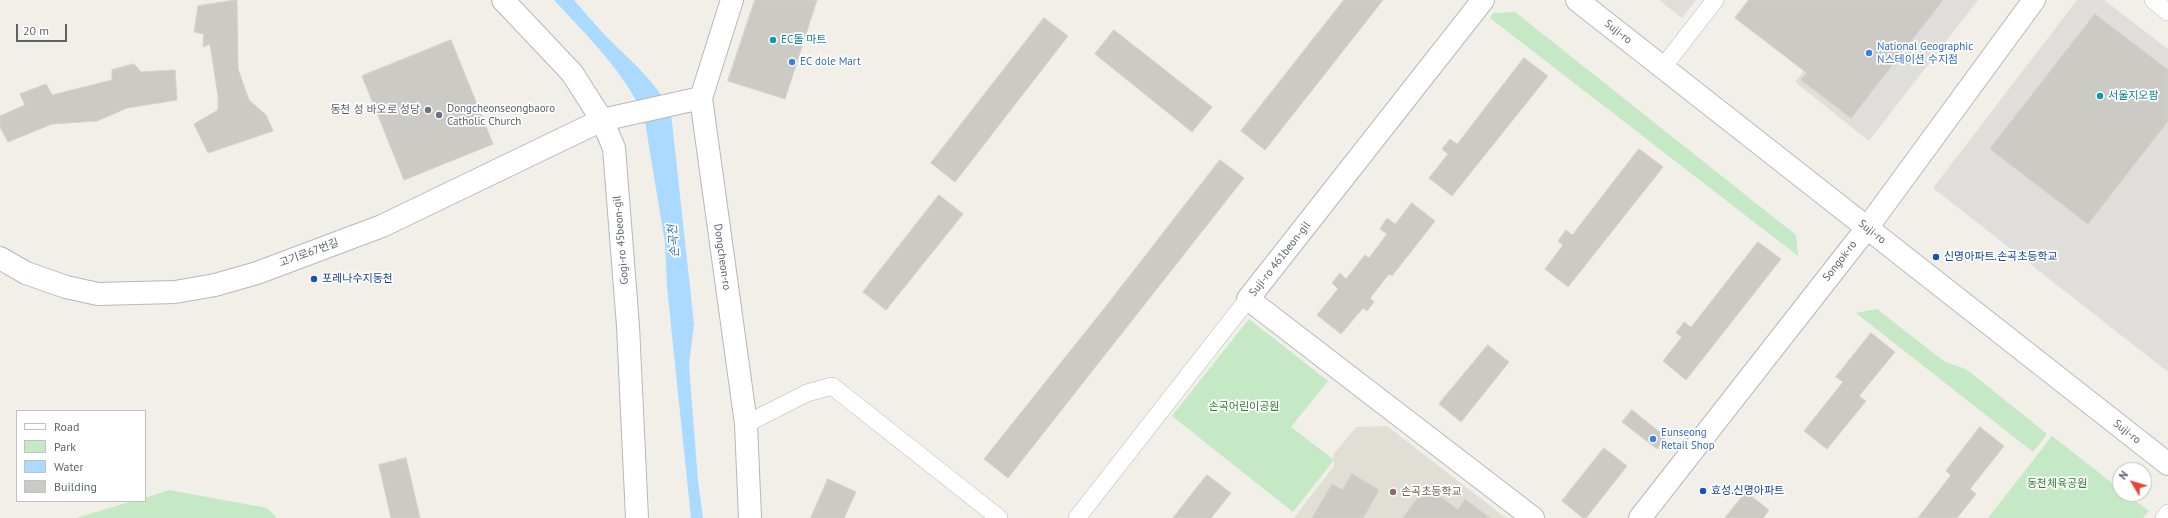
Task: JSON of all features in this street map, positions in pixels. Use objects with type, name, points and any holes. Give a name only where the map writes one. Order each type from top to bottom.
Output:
[{"type":"street","name":"Gogi-ro 45beon-gil","points":[[504,0],[572,72],[602,120],[614,148],[628,326],[637,518]]},
{"type":"street","name":"Dongcheon-ro","points":[[732,0],[693,100],[746,424],[750,518]]},
{"type":"street","name":"Suji-ro 461beon-gil","points":[[1077,518],[1483,0]]},
{"type":"street","name":"Suji-ro","points":[[1577,0],[2168,464]]},
{"type":"street","points":[[1663,67],[1715,0]]},
{"type":"street","name":"Songok-ro","points":[[1640,518],[1866,228],[2034,0]]},
{"type":"street","points":[[2153,0],[2168,12]]},
{"type":"street","name":"고기로67번길","points":[[0,258],[32,275],[66,287],[98,294],[175,292],[215,285],[257,273],[382,226],[602,120],[693,100]]},
{"type":"street","points":[[1248,299],[1533,518]]},
{"type":"street","points":[[746,424],[807,392],[832,386],[999,518]]},
{"type":"street","points":[[2164,518],[2168,513]]},
{"type":"shaded area","points":[[1659,0],[1696,0],[1682,18]]},
{"type":"shaded area","points":[[1858,0],[1978,0],[1869,141],[1795,82]]},
{"type":"shaded area","points":[[2077,0],[2104,0],[2168,49],[2168,372],[1933,188]]},
{"type":"shaded area","name":"손곡초등학교","points":[[1387,426],[1506,518],[1294,518],[1334,466],[1333,455],[1356,427]]},
{"type":"green space","points":[[1515,12],[1796,235],[1798,256],[1490,18],[1493,13]]},
{"type":"green space","points":[[1877,309],[1945,362],[1966,369],[2047,434],[2033,452],[1856,313]]},
{"type":"green space","name":"손곡어린이공원","points":[[1249,319],[1328,381],[1291,427],[1334,460],[1293,512],[1172,416]]},
{"type":"green space","name":"동천체육공원","points":[[2052,436],[2112,483],[2112,502],[2137,502],[2149,511],[2143,518],[1988,518]]},
{"type":"green space","points":[[169,490],[267,508],[277,518],[76,518],[130,502],[146,502],[146,498]]},
{"type":"water","name":"손곡천","points":[[554,0],[574,0],[601,31],[650,81],[665,101],[671,113],[694,324],[689,365],[698,481],[703,518],[691,518],[667,287],[665,243],[644,116],[636,100],[615,69],[592,41]]},
{"type":"building","points":[[237,0],[238,69],[249,100],[266,115],[273,131],[208,153],[194,124],[218,110],[218,96],[210,44],[203,47],[204,34],[194,32],[198,6]]},
{"type":"building","name":"EC돌 마트","points":[[755,0],[817,0],[785,99],[728,81]]},
{"type":"building","points":[[1344,0],[1383,0],[1265,150],[1241,131]]},
{"type":"building","points":[[1749,0],[1943,0],[1851,118],[1801,80],[1807,73],[1735,18]]},
{"type":"building","name":"서울지오팜","points":[[2095,14],[2168,70],[2168,121],[2088,224],[1990,149]]},
{"type":"building","points":[[1044,18],[1068,36],[955,182],[931,163]]},
{"type":"building","points":[[1114,30],[1212,107],[1192,132],[1095,54]]},
{"type":"building","name":"동천 성 바오로 성당","points":[[451,40],[493,144],[404,180],[362,76]]},
{"type":"building","points":[[1524,58],[1548,76],[1452,196],[1429,178],[1448,154],[1442,149],[1450,139],[1457,144]]},
{"type":"building","points":[[134,64],[141,72],[175,70],[177,100],[127,108],[97,121],[52,124],[8,142],[0,127],[0,116],[25,105],[20,94],[46,84],[52,95],[112,80],[112,70]]},
{"type":"building","points":[[1639,149],[1663,167],[1568,287],[1545,269],[1563,245],[1558,241],[1566,230],[1572,235]]},
{"type":"building","points":[[1220,160],[1244,178],[1008,478],[984,459]]},
{"type":"building","points":[[939,195],[963,214],[886,310],[863,292]]},
{"type":"building","points":[[1412,203],[1435,221],[1392,276],[1389,274],[1370,298],[1374,302],[1367,311],[1363,308],[1341,334],[1317,315],[1338,289],[1332,283],[1340,273],[1346,279],[1365,255],[1369,258],[1387,234],[1380,229],[1387,218],[1395,224]]},
{"type":"building","points":[[1758,242],[1781,259],[1686,380],[1663,361],[1682,337],[1676,333],[1684,322],[1691,327]]},
{"type":"building","points":[[1871,333],[1895,352],[1859,396],[1866,401],[1827,449],[1804,431],[1843,382],[1836,377]]},
{"type":"building","points":[[1488,345],[1509,362],[1461,422],[1439,404]]},
{"type":"building","points":[[1632,410],[1666,437],[1657,449],[1622,422]]},
{"type":"building","points":[[1980,427],[2004,446],[1970,489],[1976,494],[1957,518],[1918,518],[1951,475],[1946,471]]},
{"type":"building","points":[[1604,448],[1627,466],[1586,518],[1583,518],[1562,501]]},
{"type":"building","points":[[406,458],[420,518],[391,518],[379,465]]},
{"type":"building","points":[[1352,474],[1379,490],[1363,518],[1312,518],[1332,484],[1342,490]]},
{"type":"building","points":[[1207,475],[1231,493],[1211,518],[1173,518]]},
{"type":"building","points":[[828,479],[856,492],[844,518],[811,518]]},
{"type":"building","points":[[1427,486],[1458,510],[1465,499],[1490,518],[1403,518]]},
{"type":"building","points":[[1746,492],[1769,510],[1763,518],[1725,518]]},
{"type":"place","name":"EC돌 마트","points":[[773,40]]},
{"type":"place","name":"National Geographic N스테이션 수지점","points":[[1869,53]]},
{"type":"place","name":"EC dole Mart","points":[[792,62]]},
{"type":"place","name":"서울지오팜","points":[[2100,96]]},
{"type":"place","name":"동천 성 바오로 성당","points":[[428,110]]},
{"type":"place","name":"Dongcheonseongbaoro Catholic Church","points":[[439,115]]},
{"type":"place","name":"신명아파트.손곡초등학교","points":[[1936,257]]},
{"type":"place","name":"포레나수지동천","points":[[314,279]]},
{"type":"place","name":"Eunseong Retail Shop","points":[[1653,439]]},
{"type":"place","name":"효성.신명아파트","points":[[1703,491]]},
{"type":"place","name":"손곡초등학교","points":[[1393,492]]}]
